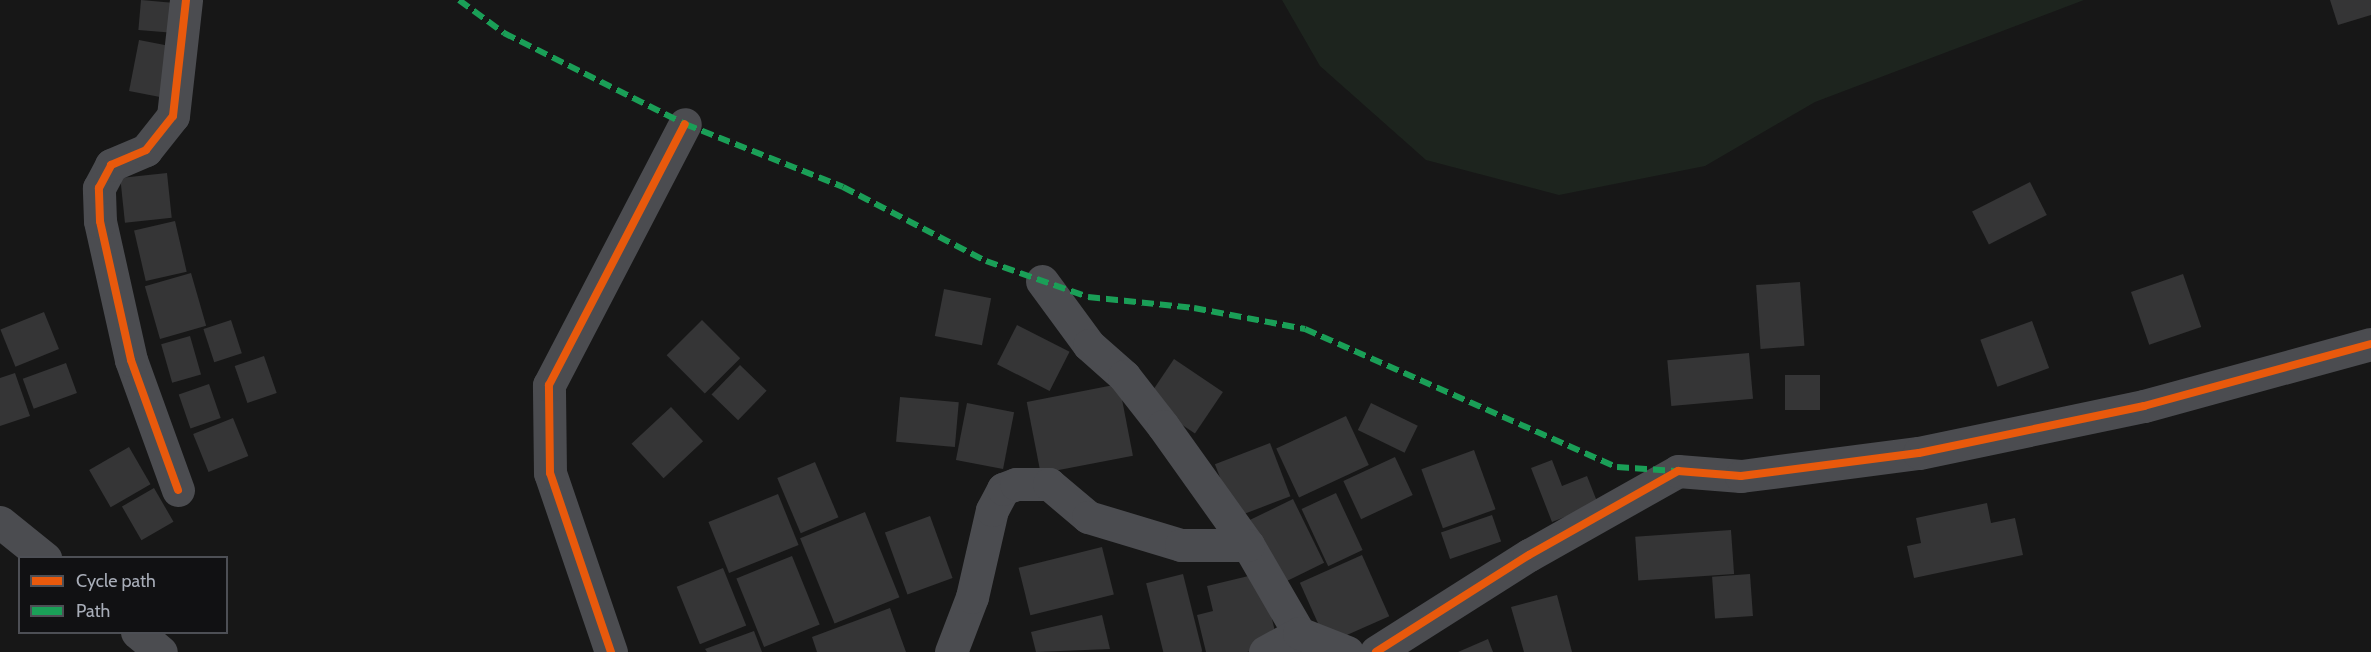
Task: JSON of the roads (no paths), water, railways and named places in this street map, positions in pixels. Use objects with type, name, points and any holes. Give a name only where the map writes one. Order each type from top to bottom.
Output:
[{"type":"street","points":[[178,490],[131,360],[100,221],[99,188],[111,165],[146,150],[173,116],[186,0]]},
{"type":"street","points":[[611,652],[550,473],[549,385],[685,124]]},
{"type":"street","points":[[1042,281],[1089,345],[1144,401],[1248,545],[1299,633],[1347,652]]},
{"type":"street","points":[[1376,652],[1529,555],[1678,471],[1741,476],[1919,453],[2144,406],[2371,344]]},
{"type":"street","points":[[951,652],[972,597],[992,510],[1009,486],[1049,484],[1088,517],[1181,545],[1248,545]]},
{"type":"street","points":[[0,522],[42,556]]},
{"type":"street","points":[[1265,652],[1299,633]]},
{"type":"street","points":[[138,634],[161,652]]}]
